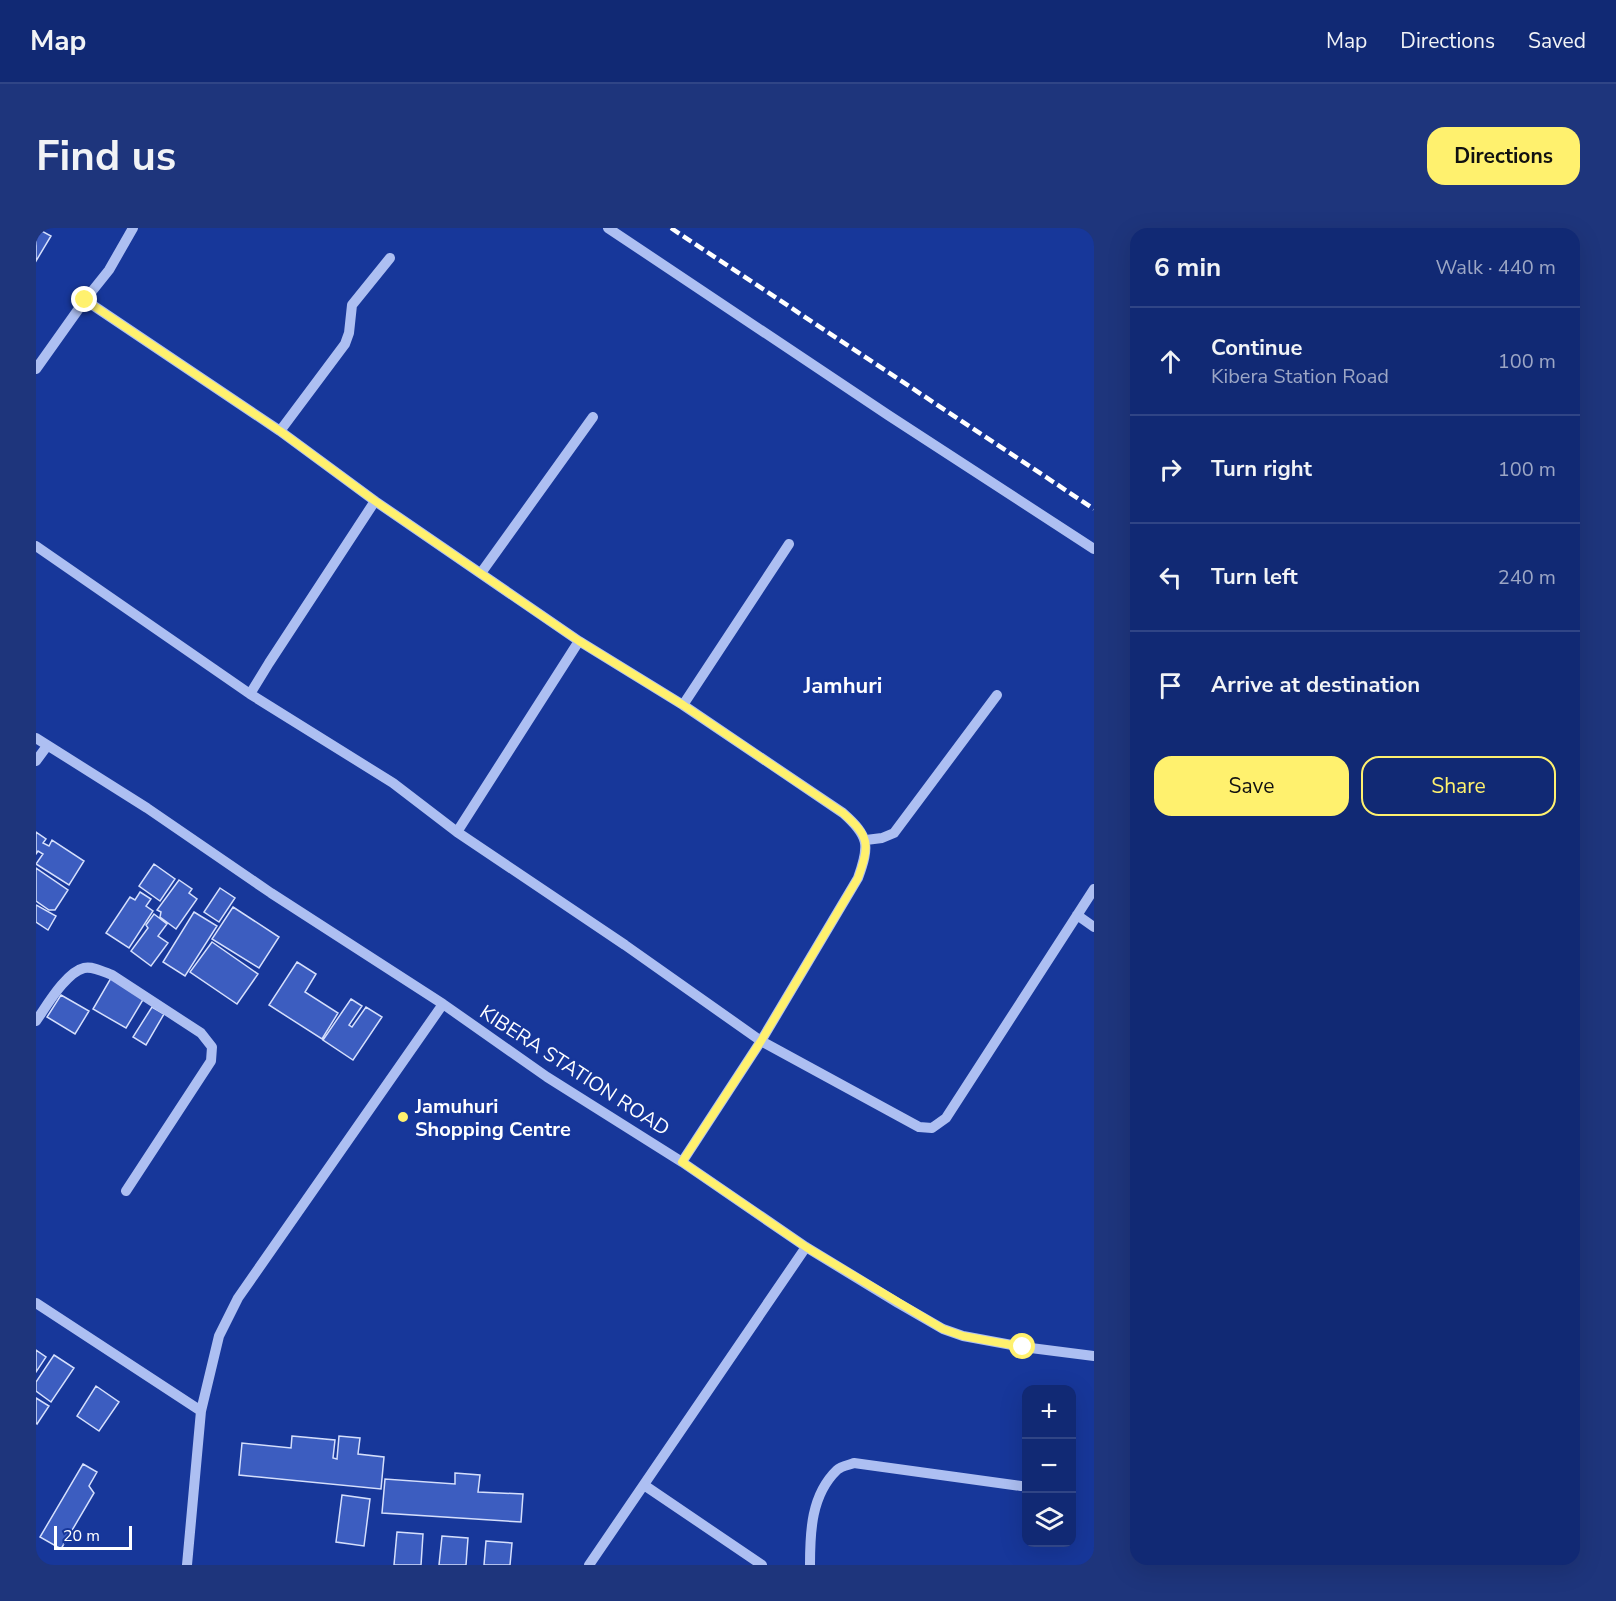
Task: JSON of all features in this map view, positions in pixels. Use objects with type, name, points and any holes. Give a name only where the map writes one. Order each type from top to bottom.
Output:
[{"type":"street","points":[[36,369],[109,270],[133,228]]},
{"type":"street","points":[[608,228],[1094,549]]},
{"type":"street","points":[[280,431],[345,344],[349,333],[352,305],[390,258]]},
{"type":"street","points":[[85,300],[280,431],[375,501],[579,641],[683,705],[843,813],[858,826],[866,840],[866,855],[858,878],[761,1041],[682,1162]]},
{"type":"street","points":[[481,573],[593,417]]},
{"type":"street","points":[[250,694],[375,501]]},
{"type":"street","points":[[683,705],[789,544]]},
{"type":"street","points":[[36,546],[250,694],[393,783],[457,832],[625,945],[761,1041],[909,1124],[932,1128],[946,1118],[1094,889]]},
{"type":"street","points":[[457,832],[579,641]]},
{"type":"street","points":[[866,840],[882,838],[894,833],[997,694]]},
{"type":"street","name":"KIBERA STATION ROAD","points":[[36,738],[147,808],[271,893],[443,1004],[547,1077],[682,1162],[806,1247],[943,1329],[982,1340],[1094,1356]]},
{"type":"street","points":[[36,761],[47,746]]},
{"type":"street","points":[[1077,915],[1094,927]]},
{"type":"street","points":[[36,1021],[70,976],[84,968],[97,969],[112,975],[201,1033],[212,1047],[211,1060],[126,1191]]},
{"type":"street","points":[[187,1565],[201,1411],[219,1336],[238,1298],[443,1004]]},
{"type":"street","points":[[590,1565],[806,1247]]},
{"type":"street","points":[[36,1303],[201,1411]]},
{"type":"street","points":[[810,1565],[812,1518],[817,1500],[838,1468],[854,1463],[1021,1486]]},
{"type":"street","points":[[644,1485],[762,1565]]},
{"type":"building","points":[[36,228],[51,236],[36,261]]},
{"type":"building","points":[[36,832],[46,839],[43,843],[49,846],[52,840],[84,861],[69,885],[36,864],[43,854],[38,851],[36,854]]},
{"type":"building","points":[[154,864],[175,879],[160,901],[139,886]]},
{"type":"building","points":[[36,868],[68,890],[55,910],[49,910],[36,901]]},
{"type":"building","points":[[179,880],[192,889],[189,893],[197,899],[176,929],[160,917],[161,912],[157,910]]},
{"type":"building","points":[[220,888],[235,898],[219,922],[204,912]]},
{"type":"building","points":[[140,892],[151,899],[146,906],[153,911],[129,948],[106,933],[130,897],[135,900]]},
{"type":"building","points":[[36,905],[56,916],[48,930],[36,922]]},
{"type":"building","points":[[233,907],[279,937],[259,968],[212,939]]},
{"type":"building","points":[[194,912],[217,926],[185,976],[163,962]]},
{"type":"building","points":[[154,914],[167,924],[158,936],[168,943],[151,966],[131,951],[148,928],[146,925]]},
{"type":"building","points":[[212,942],[258,974],[237,1004],[190,972]]},
{"type":"building","points":[[297,962],[316,974],[305,992],[338,1013],[322,1039],[269,1005]]},
{"type":"building","points":[[111,978],[144,998],[126,1028],[93,1009]]},
{"type":"building","points":[[61,995],[89,1011],[75,1034],[47,1017]]},
{"type":"building","points":[[351,999],[362,1006],[349,1025],[352,1027],[366,1007],[382,1017],[353,1060],[323,1040]]},
{"type":"building","points":[[152,1007],[164,1014],[146,1045],[133,1037]]},
{"type":"building","points":[[36,1350],[46,1357],[36,1372]]},
{"type":"building","points":[[54,1355],[74,1368],[51,1402],[36,1391],[36,1382]]},
{"type":"building","points":[[96,1386],[119,1402],[99,1431],[77,1416]]},
{"type":"building","points":[[36,1398],[49,1406],[37,1424],[36,1423]]},
{"type":"building","points":[[292,1436],[335,1440],[333,1458],[337,1459],[339,1436],[360,1438],[358,1454],[384,1457],[381,1489],[239,1475],[242,1443],[291,1448]]},
{"type":"building","points":[[83,1464],[97,1472],[89,1486],[94,1493],[61,1549],[40,1537]]},
{"type":"building","points":[[455,1473],[480,1475],[478,1492],[523,1494],[521,1522],[382,1513],[385,1479],[455,1484]]},
{"type":"building","points":[[342,1495],[370,1499],[364,1546],[336,1542]]},
{"type":"building","points":[[397,1532],[423,1534],[421,1565],[394,1565]]},
{"type":"building","points":[[442,1536],[468,1538],[466,1565],[439,1565]]},
{"type":"building","points":[[486,1541],[512,1543],[510,1565],[484,1565]]},
{"type":"railway","points":[[671,228],[1094,509]]},
{"type":"place","name":"Jamuhuri Shopping Centre","points":[[403,1117]]},
{"type":"district","name":"Jamhuri","points":[[843,685]]},
{"type":"route","points":[[85,300],[280,431],[375,501],[579,641],[683,705],[843,813],[858,826],[866,840],[866,855],[858,878],[761,1041],[682,1162],[806,1247],[943,1329],[963,1336],[1023,1347]]}]
